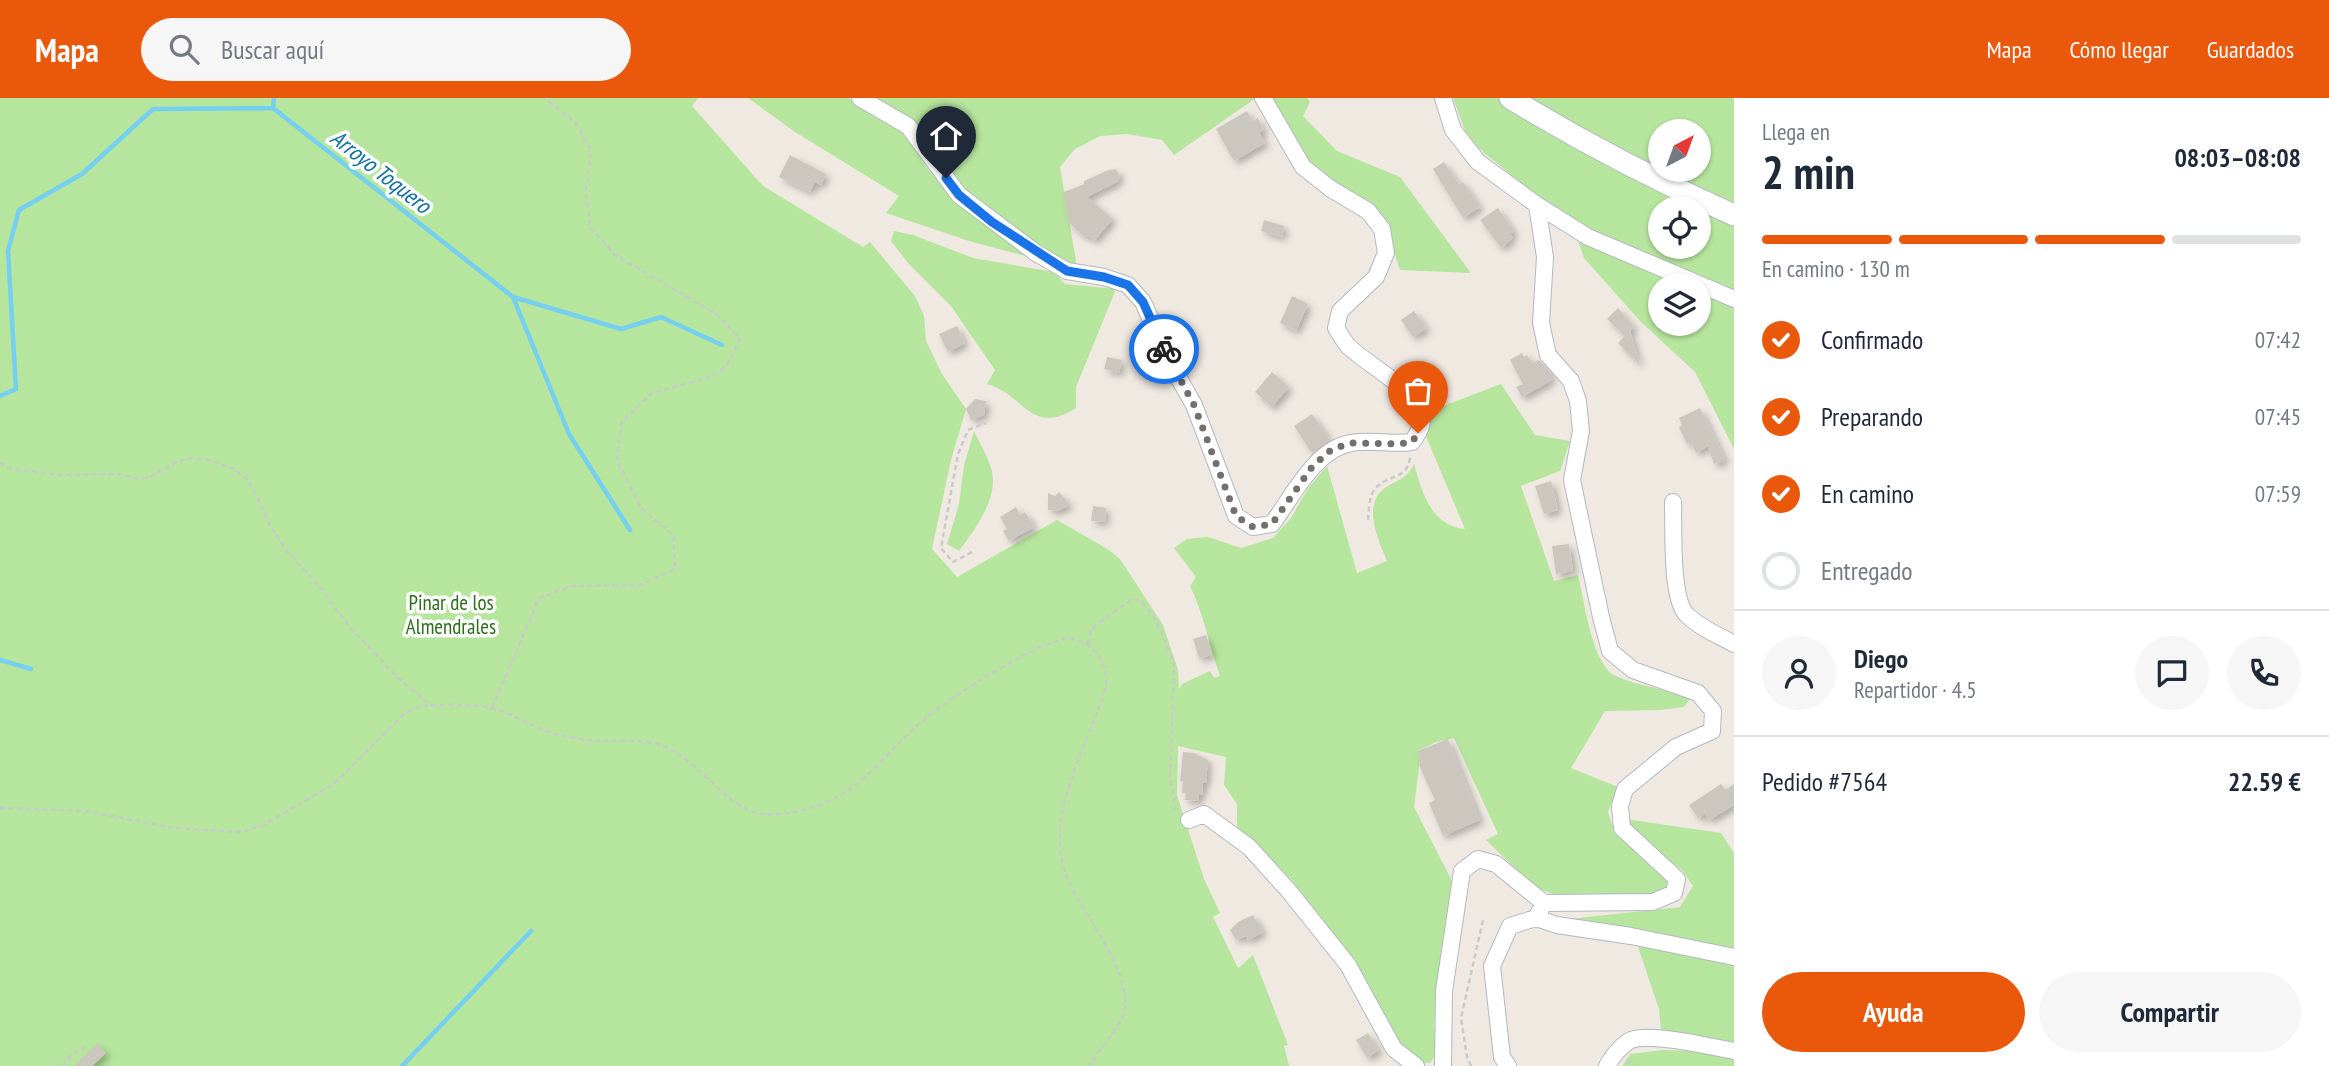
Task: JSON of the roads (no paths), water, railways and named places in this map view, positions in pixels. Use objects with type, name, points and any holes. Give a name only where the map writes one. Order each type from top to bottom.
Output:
[{"type":"main road","points":[[1510,98],[1552,124],[1675,189],[1734,215]]},
{"type":"street","points":[[860,98],[908,126],[959,195],[1025,245],[1067,271],[1104,277],[1128,285],[1143,302],[1194,405],[1236,516],[1253,527],[1272,524],[1312,467],[1332,449],[1352,443],[1412,442],[1418,433],[1422,417],[1414,401],[1392,379],[1348,346],[1336,328],[1340,311],[1376,277],[1386,253],[1382,229],[1368,211],[1331,189],[1303,167],[1263,98]]},
{"type":"street","points":[[1443,98],[1453,131],[1478,162],[1537,205],[1588,236],[1734,299]]},
{"type":"street","points":[[1443,1066],[1444,991],[1462,871],[1478,859],[1496,864],[1544,903],[1653,902],[1674,893],[1677,879],[1622,828],[1620,806],[1625,789],[1640,776],[1676,747],[1712,731],[1713,711],[1698,693],[1633,670],[1610,652],[1572,480],[1581,431],[1578,401],[1571,381],[1548,355],[1541,323],[1545,257],[1537,205]]},
{"type":"street","points":[[1673,502],[1675,582],[1684,613],[1704,628],[1734,644]]},
{"type":"street","points":[[1183,818],[1203,814],[1249,847],[1289,890],[1348,965],[1394,1049],[1416,1066]]},
{"type":"street","points":[[1536,919],[1544,903]]},
{"type":"street","points":[[1508,1066],[1502,1057],[1492,966],[1510,926],[1536,919],[1734,957]]},
{"type":"street","points":[[1607,1066],[1631,1040],[1650,1037],[1734,1051]]},
{"type":"waterway","points":[[273,108],[274,98]]},
{"type":"waterway","name":"Arroyo Toquero","points":[[0,396],[16,389],[8,251],[19,210],[82,174],[153,109],[273,108],[513,297],[569,434],[630,530]]},
{"type":"waterway","points":[[513,297],[621,329],[661,317],[722,345]]},
{"type":"waterway","points":[[0,660],[31,669]]},
{"type":"waterway","points":[[402,1066],[531,931]]},
{"type":"park label","name":"Pinar de los Almendrales","points":[[451,614]]}]
